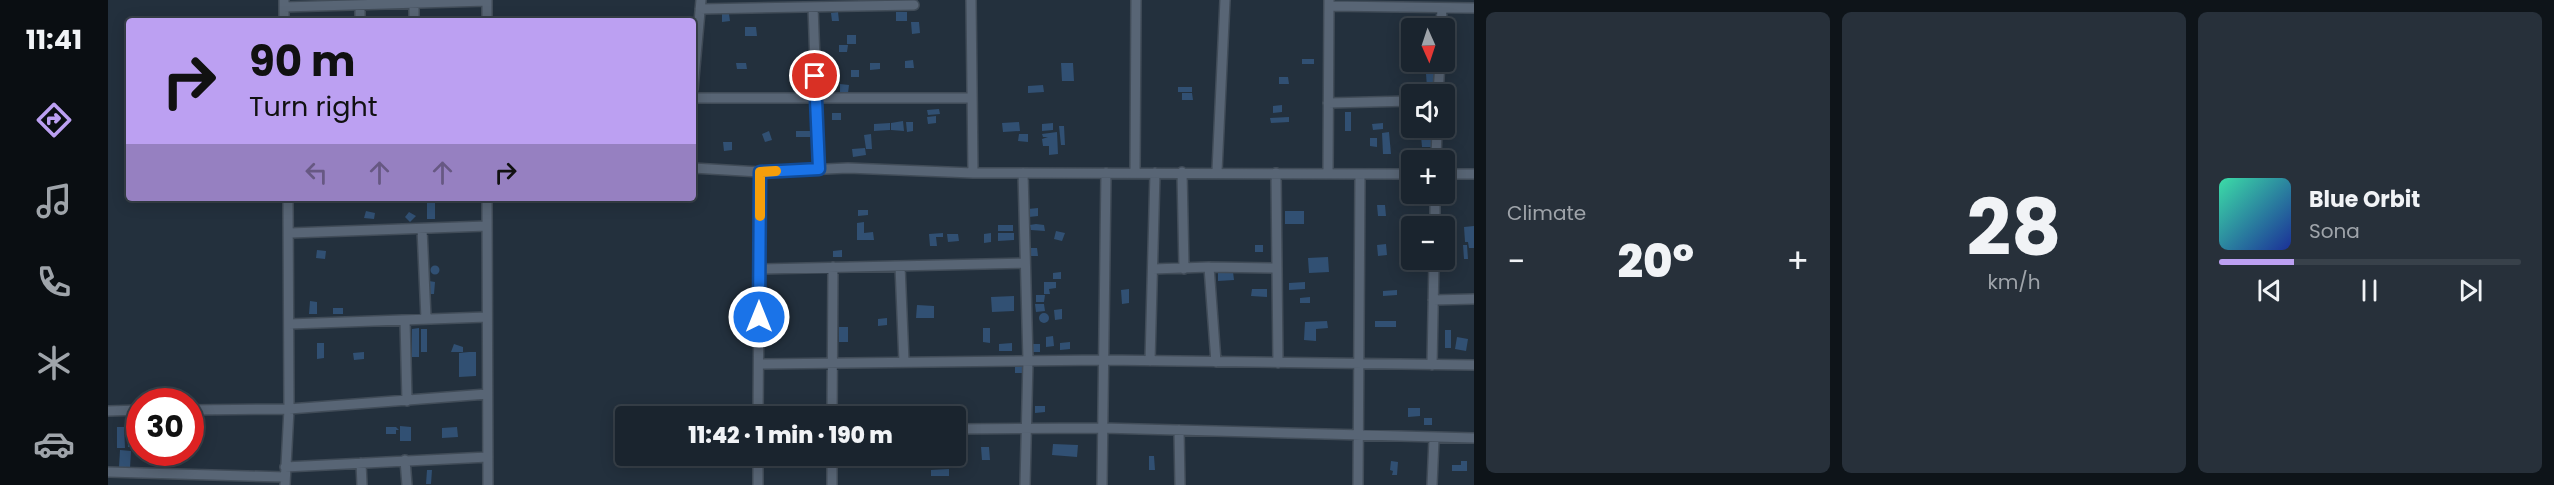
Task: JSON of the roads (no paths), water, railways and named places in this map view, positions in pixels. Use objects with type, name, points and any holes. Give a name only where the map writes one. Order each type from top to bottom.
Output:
[{"type":"street","points":[[971,0],[973,173]]},
{"type":"street","points":[[1135,173],[1136,0]]},
{"type":"street","points":[[1217,171],[1225,0]]},
{"type":"street","points":[[284,4],[360,5],[487,1],[487,18]]},
{"type":"street","points":[[1328,174],[1329,3],[1474,9]]},
{"type":"street","points":[[414,4],[414,18]]},
{"type":"street","points":[[360,5],[360,18]]},
{"type":"street","points":[[696,53],[700,5],[813,7],[914,5]]},
{"type":"street","points":[[813,7],[819,169]]},
{"type":"street","points":[[1442,8],[1442,18]]},
{"type":"street","points":[[696,98],[816,100],[972,98]]},
{"type":"street","points":[[1328,103],[1401,101]]},
{"type":"street","points":[[696,168],[760,172],[819,169],[973,173],[1217,171],[1401,174]]},
{"type":"street","points":[[758,406],[760,172]]},
{"type":"street","points":[[1182,172],[1184,269]]},
{"type":"street","points":[[1023,173],[1028,360],[1025,485]]},
{"type":"street","points":[[1102,485],[1106,173]]},
{"type":"street","points":[[1150,361],[1155,173]]},
{"type":"street","points":[[1276,173],[1278,363]]},
{"type":"street","points":[[1358,485],[1360,174]]},
{"type":"street","points":[[1455,174],[1474,174]]},
{"type":"street","points":[[108,472],[285,481],[289,410],[288,201]]},
{"type":"street","points":[[487,201],[488,485]]},
{"type":"street","points":[[290,233],[487,226]]},
{"type":"street","points":[[422,229],[426,318]]},
{"type":"street","points":[[759,269],[1025,263]]},
{"type":"street","points":[[900,266],[904,362]]},
{"type":"street","points":[[832,406],[833,267]]},
{"type":"street","points":[[1209,267],[1215,362]]},
{"type":"street","points":[[1154,269],[1277,268]]},
{"type":"street","points":[[1432,365],[1434,270]]},
{"type":"street","points":[[1433,300],[1474,299]]},
{"type":"street","points":[[289,324],[487,317]]},
{"type":"street","points":[[405,320],[407,401]]},
{"type":"street","points":[[759,364],[1104,360],[1474,365]]},
{"type":"street","points":[[204,410],[289,410],[487,394]]},
{"type":"street","points":[[108,411],[126,410]]},
{"type":"street","points":[[966,429],[1102,428],[1434,439],[1474,438]]},
{"type":"street","points":[[1179,430],[1180,485]]},
{"type":"street","points":[[1431,485],[1434,439]]},
{"type":"street","points":[[285,467],[488,457]]},
{"type":"street","points":[[405,460],[407,485]]},
{"type":"street","points":[[361,463],[363,485]]},
{"type":"street","points":[[758,466],[758,485]]},
{"type":"street","points":[[832,466],[832,485]]},
{"type":"street","points":[[138,485],[139,473]]}]
